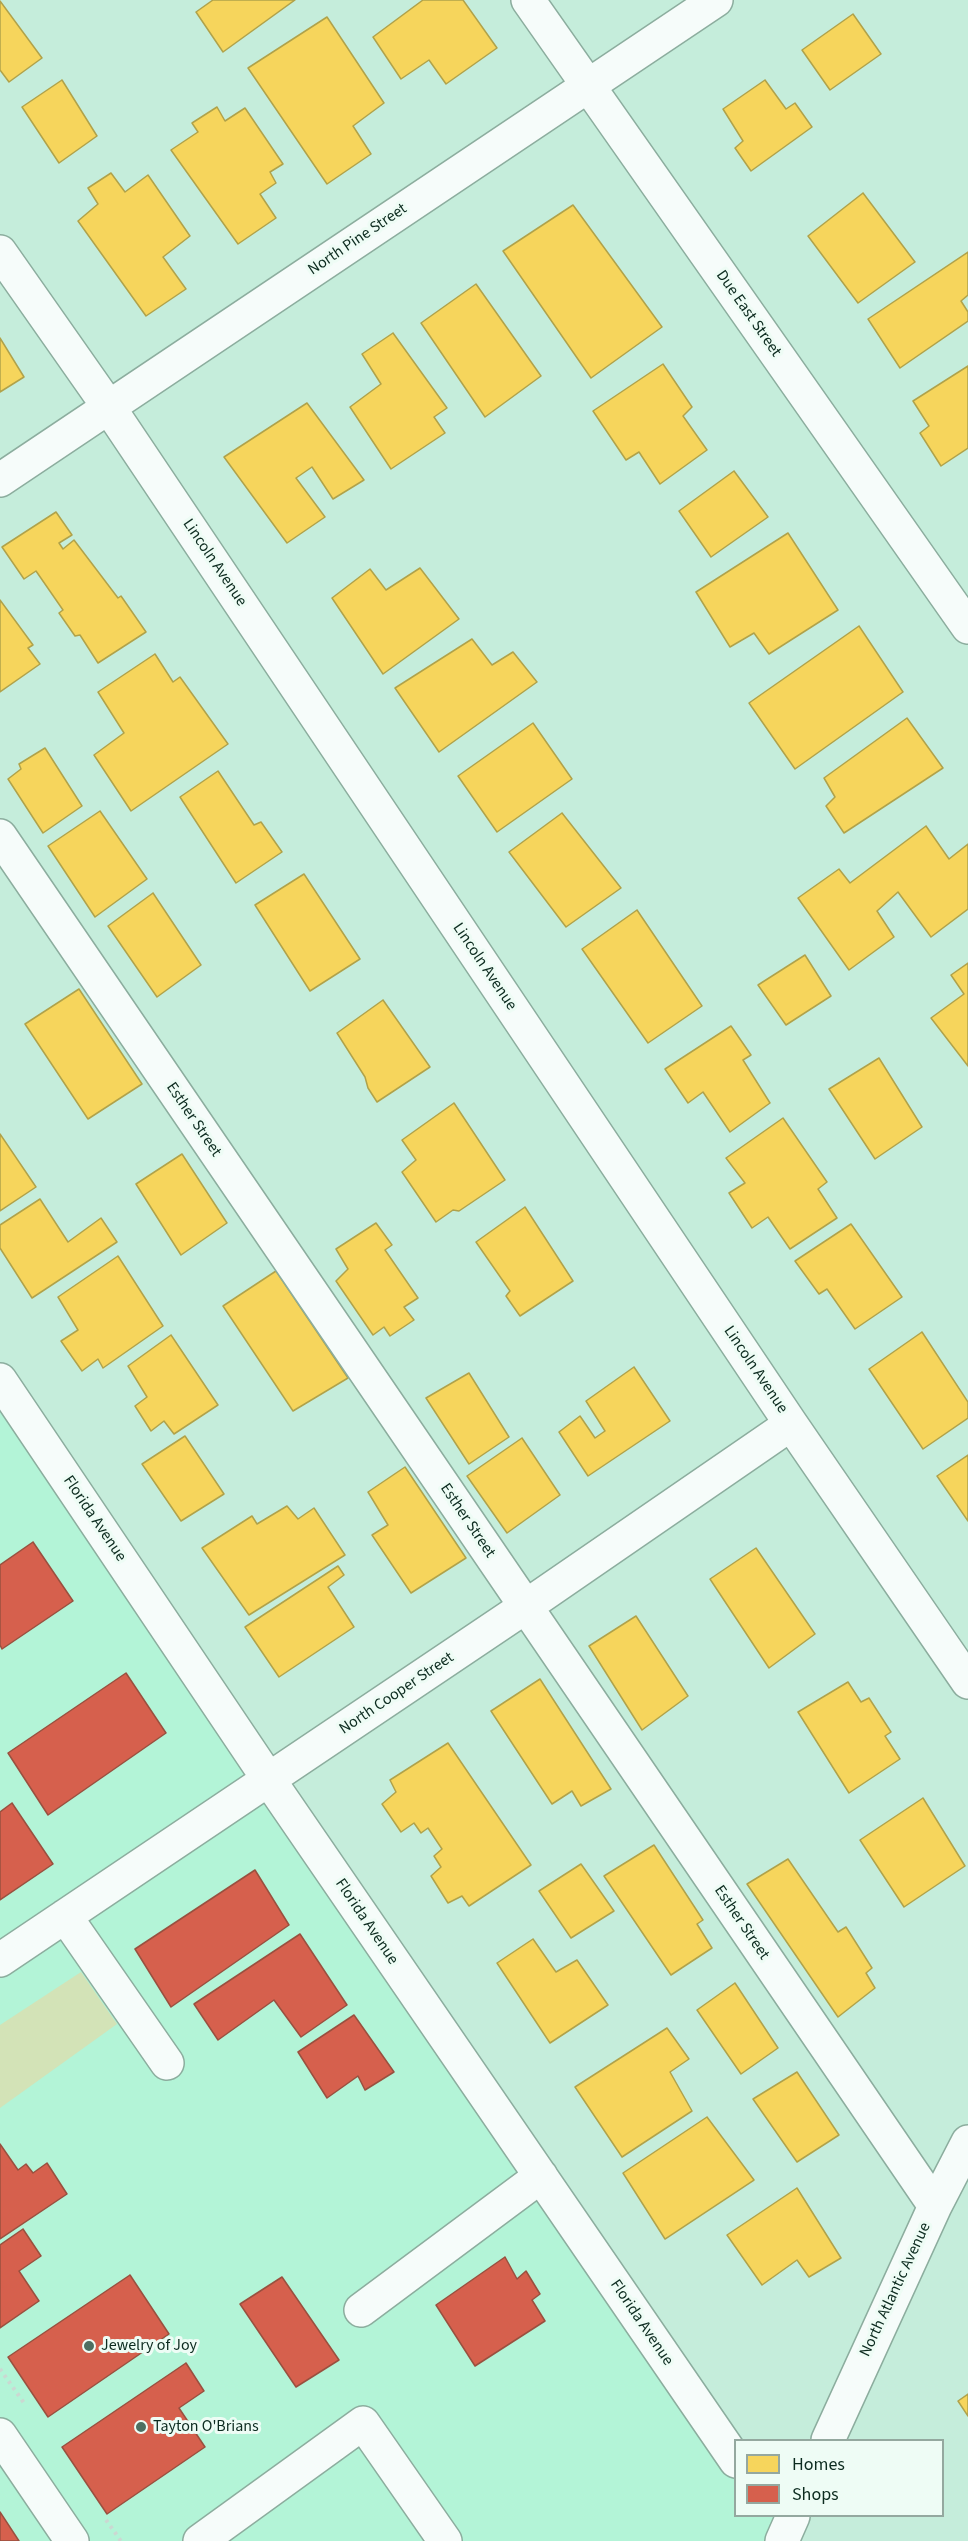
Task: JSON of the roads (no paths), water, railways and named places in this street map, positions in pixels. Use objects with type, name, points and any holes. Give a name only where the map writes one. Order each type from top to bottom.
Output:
[{"type":"street","name":"Due East Street","points":[[528,0],[968,627]]},
{"type":"street","name":"North Pine Street","points":[[0,480],[716,0]]},
{"type":"street","name":"Lincoln Avenue","points":[[0,252],[108,406],[791,1424],[968,1682]]},
{"type":"street","name":"Esther Street","points":[[0,836],[935,2206]]},
{"type":"street","name":"Florida Avenue","points":[[0,1380],[269,1780],[734,2460]]},
{"type":"street","name":"North Cooper Street","points":[[0,1959],[525,1607],[791,1424]]},
{"type":"street","points":[[64,1916],[167,2063]]},
{"type":"street","name":"North Atlantic Avenue","points":[[828,2439],[935,2206],[968,2142]]},
{"type":"street","points":[[361,2310],[541,2176]]},
{"type":"street","points":[[200,2541],[363,2423],[445,2541]]},
{"type":"street","points":[[0,2435],[72,2541]]},
{"type":"place","name":"Jewelry of Joy","points":[[89,2346]]},
{"type":"place","name":"Tayton O'Brians","points":[[141,2427]]}]
